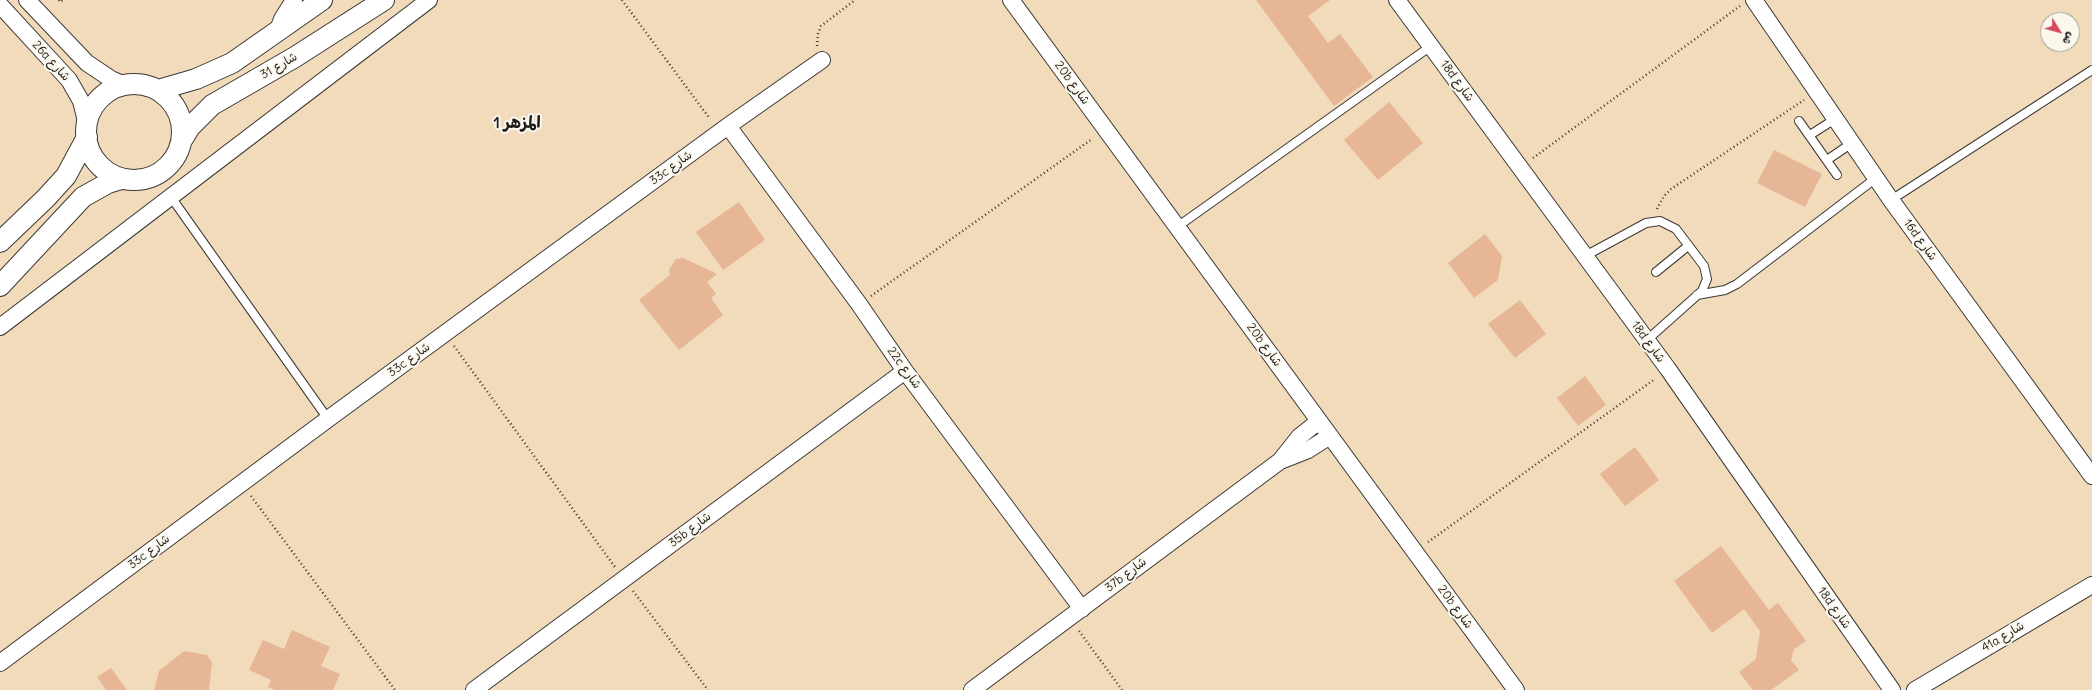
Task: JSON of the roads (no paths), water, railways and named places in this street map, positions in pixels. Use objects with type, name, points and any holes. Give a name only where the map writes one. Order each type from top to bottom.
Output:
[{"type":"street","name":"26a شارع","points":[[27,0],[87,63],[111,79],[125,85]]},
{"type":"street","points":[[277,33],[282,19],[294,0]]},
{"type":"street","points":[[158,90],[215,72],[232,63],[277,33],[322,0]]},
{"type":"street","name":"شارع 31","points":[[182,140],[190,127],[212,105],[314,45],[384,0]]},
{"type":"street","points":[[0,327],[429,0]]},
{"type":"street","name":"20b شارع","points":[[1011,0],[1516,690]]},
{"type":"street","name":"18d شارع","points":[[1397,0],[1668,369],[1892,690]]},
{"type":"street","name":"16d شارع","points":[[1748,2],[1816,92],[1891,200],[2092,476]]},
{"type":"street","name":"26a شارع","points":[[0,6],[69,80],[81,101],[87,131]]},
{"type":"street","name":"33c شارع","points":[[0,663],[328,419],[724,129],[822,60]]},
{"type":"street","points":[[0,242],[9,228],[66,176],[87,131],[90,114],[96,104],[114,89],[125,85],[142,85],[158,90],[175,106],[182,128],[182,140],[179,151],[173,161],[155,176],[133,181],[121,179],[106,171],[94,158],[87,131]]},
{"type":"street","name":"22c شارع","points":[[724,129],[859,304],[1076,613]]},
{"type":"street","points":[[0,286],[83,197],[108,183],[121,179]]},
{"type":"street","name":"35b شارع","points":[[474,690],[905,371]]},
{"type":"street","name":"37b شارع","points":[[972,690],[1280,460],[1299,437],[1319,421]]},
{"type":"street","name":"37b شارع","points":[[1280,460],[1308,450],[1330,436]]},
{"type":"street","name":"41a شارع","points":[[1914,690],[2092,585]]},
{"type":"lane","points":[[1177,227],[1431,46]]},
{"type":"lane","points":[[1891,200],[2092,70]]},
{"type":"lane","points":[[1810,135],[1835,119]]},
{"type":"lane","points":[[1799,121],[1837,175]]},
{"type":"lane","points":[[1827,160],[1852,143]]},
{"type":"lane","points":[[1698,295],[1725,290],[1737,284],[1876,178]]},
{"type":"lane","points":[[171,197],[328,419]]},
{"type":"lane","points":[[1585,256],[1646,222],[1660,221],[1671,225],[1704,266],[1706,272],[1705,285],[1698,295],[1647,340]]},
{"type":"lane","points":[[1656,272],[1688,246]]},
{"type":"district","name":"المزهر 1","points":[[517,123]]}]
